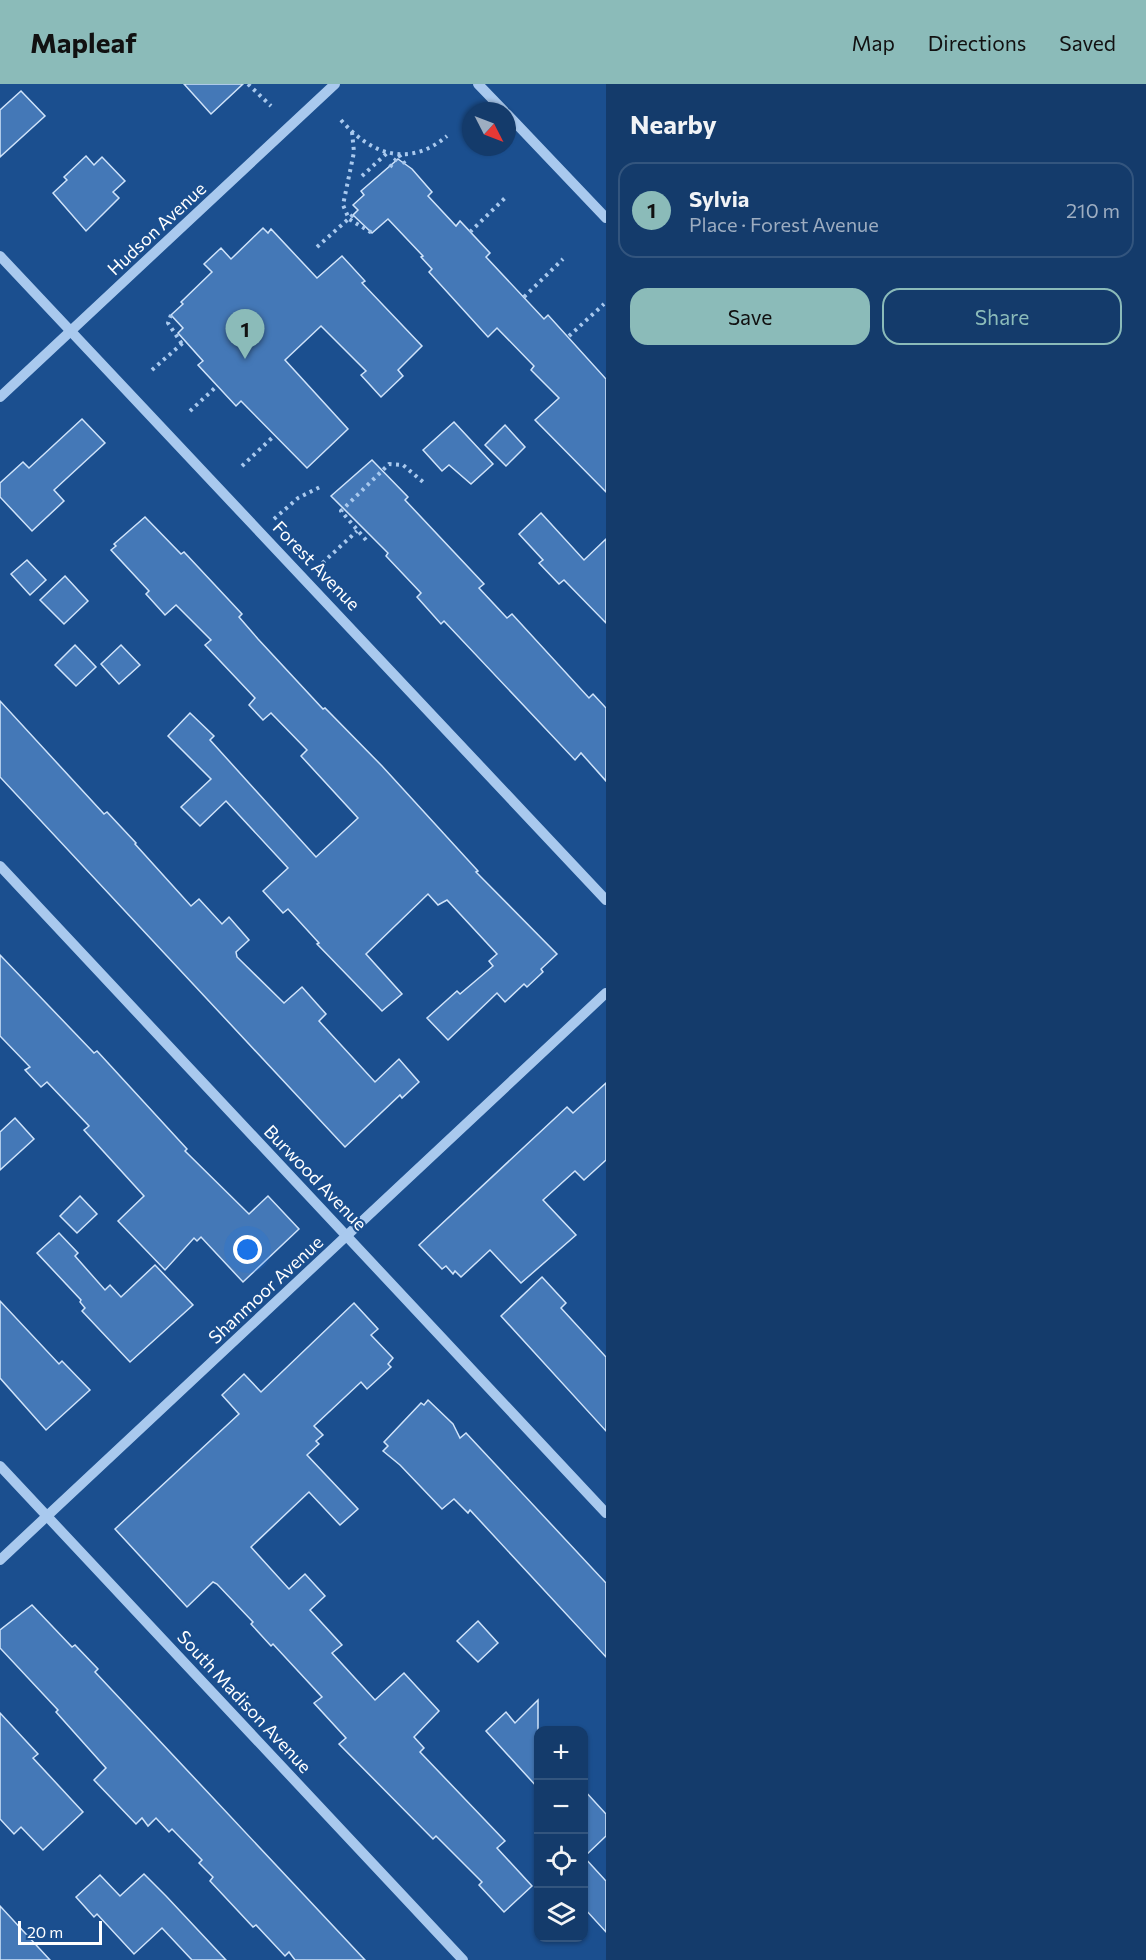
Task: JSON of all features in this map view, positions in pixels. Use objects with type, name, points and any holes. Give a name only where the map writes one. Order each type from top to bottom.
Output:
[{"type":"street","name":"Hudson Avenue","points":[[0,397],[335,84]]},
{"type":"street","points":[[478,84],[495,102]]},
{"type":"street","points":[[516,123],[606,218]]},
{"type":"street","name":"Forest Avenue","points":[[0,256],[606,900]]},
{"type":"street","name":"Burwood Avenue","points":[[0,866],[606,1513]]},
{"type":"street","name":"Shanmoor Avenue","points":[[0,1560],[606,993]]},
{"type":"street","name":"South Madison Avenue","points":[[0,1466],[463,1960]]},
{"type":"path","points":[[248,84],[271,106]]},
{"type":"path","points":[[341,120],[373,149],[399,155],[434,147],[447,136]]},
{"type":"path","points":[[352,132],[354,152],[344,205],[351,217],[372,233]]},
{"type":"path","points":[[362,176],[387,153]]},
{"type":"path","points":[[390,167],[399,155]]},
{"type":"path","points":[[399,155],[407,167]]},
{"type":"path","points":[[470,232],[505,198]]},
{"type":"path","points":[[317,247],[351,217]]},
{"type":"path","points":[[524,297],[563,259]]},
{"type":"path","points":[[569,336],[604,304]]},
{"type":"path","points":[[152,370],[184,342],[168,323],[171,315]]},
{"type":"path","points":[[190,411],[217,386]]},
{"type":"path","points":[[242,466],[274,436]]},
{"type":"path","points":[[366,540],[341,511],[389,464],[402,465],[423,482]]},
{"type":"path","points":[[261,532],[298,498],[320,488]]},
{"type":"path","points":[[306,579],[357,531]]},
{"type":"building","points":[[184,84],[243,84],[211,114]]},
{"type":"building","points":[[21,91],[45,116],[0,157],[0,110]]},
{"type":"building","points":[[86,156],[94,165],[102,157],[125,181],[113,192],[119,198],[86,231],[53,193],[67,180],[64,177]]},
{"type":"building","points":[[398,159],[412,169],[432,192],[428,196],[456,226],[460,221],[490,253],[486,257],[544,319],[548,315],[606,379],[606,492],[535,420],[559,398],[531,370],[534,366],[497,328],[488,337],[429,272],[432,269],[421,257],[423,256],[388,219],[372,233],[353,215],[358,210],[353,205],[364,195],[361,191]]},
{"type":"building","points":[[263,228],[268,233],[271,229],[317,278],[342,256],[365,281],[362,283],[422,346],[398,370],[403,376],[381,397],[361,375],[366,371],[321,326],[285,360],[348,429],[307,468],[241,401],[236,406],[198,365],[203,361],[178,333],[183,328],[171,315],[212,272],[204,264],[221,248],[231,259]]},
{"type":"building","points":[[82,419],[105,443],[54,490],[64,501],[32,531],[0,497],[0,483],[23,462],[29,468]]},
{"type":"building","points":[[454,422],[493,464],[471,484],[449,465],[442,471],[423,450]]},
{"type":"building","points":[[505,425],[525,447],[506,466],[485,445]]},
{"type":"building","points":[[372,460],[408,497],[405,500],[484,584],[479,588],[507,618],[512,614],[589,698],[593,694],[606,708],[606,781],[581,753],[575,760],[444,621],[441,624],[417,597],[421,593],[386,556],[388,553],[331,496]]},
{"type":"building","points":[[541,513],[584,560],[606,539],[606,623],[564,580],[559,584],[539,563],[543,560],[519,534]]},
{"type":"building","points":[[145,517],[181,554],[184,552],[242,614],[239,617],[258,639],[323,709],[325,708],[382,766],[478,871],[476,872],[557,954],[527,987],[524,984],[505,1002],[497,993],[448,1040],[427,1018],[457,991],[460,994],[493,966],[489,961],[497,954],[447,900],[438,905],[428,894],[366,954],[402,994],[382,1011],[317,944],[319,943],[288,909],[283,913],[263,891],[288,868],[226,801],[200,826],[181,807],[211,779],[168,736],[190,713],[214,736],[210,740],[316,857],[358,818],[301,756],[307,750],[271,713],[263,720],[249,705],[255,698],[205,645],[211,640],[176,605],[165,615],[146,594],[149,591],[111,550],[116,546],[114,544]]},
{"type":"building","points":[[27,560],[46,580],[30,595],[11,574]]},
{"type":"building","points":[[65,576],[88,601],[64,624],[40,600]]},
{"type":"building","points":[[75,645],[96,667],[76,686],[55,665]]},
{"type":"building","points":[[121,645],[140,665],[119,684],[101,664]]},
{"type":"building","points":[[0,701],[104,814],[107,812],[136,843],[191,906],[199,899],[222,924],[229,917],[249,940],[236,952],[237,957],[284,1003],[302,987],[326,1014],[319,1021],[375,1082],[399,1059],[419,1082],[402,1098],[400,1095],[345,1147],[0,777]]},
{"type":"building","points":[[0,955],[94,1053],[97,1051],[187,1149],[185,1151],[249,1214],[268,1196],[299,1229],[243,1282],[201,1237],[197,1241],[194,1238],[165,1270],[118,1221],[144,1196],[84,1130],[89,1126],[47,1082],[41,1087],[25,1070],[30,1067],[0,1036]]},
{"type":"building","points":[[606,1083],[606,1160],[584,1180],[575,1171],[543,1200],[576,1235],[521,1283],[490,1250],[461,1277],[455,1271],[453,1274],[446,1266],[442,1269],[419,1245],[567,1107],[573,1113]]},
{"type":"building","points":[[15,1118],[34,1139],[0,1170],[0,1132]]},
{"type":"building","points":[[80,1196],[97,1214],[77,1233],[60,1216]]},
{"type":"building","points":[[59,1233],[78,1253],[75,1256],[105,1290],[110,1285],[121,1297],[155,1265],[193,1305],[130,1362],[82,1311],[85,1308],[81,1300],[37,1253]]},
{"type":"building","points":[[542,1277],[566,1303],[561,1308],[606,1357],[606,1431],[501,1316]]},
{"type":"building","points":[[0,1301],[59,1364],[62,1361],[90,1390],[46,1430],[0,1378]]},
{"type":"building","points":[[354,1303],[378,1329],[371,1335],[393,1358],[388,1364],[391,1367],[367,1389],[361,1382],[314,1426],[323,1435],[316,1441],[319,1444],[307,1455],[358,1509],[340,1525],[309,1492],[251,1547],[289,1589],[305,1574],[325,1596],[310,1610],[342,1645],[332,1653],[375,1700],[404,1673],[439,1711],[414,1737],[424,1748],[420,1752],[505,1841],[497,1848],[532,1886],[504,1912],[479,1885],[482,1882],[436,1836],[433,1839],[339,1744],[346,1738],[314,1703],[322,1697],[273,1644],[271,1646],[251,1624],[253,1622],[217,1584],[213,1582],[187,1607],[115,1529],[239,1414],[222,1395],[244,1374],[261,1392]]},
{"type":"building","points":[[428,1400],[453,1424],[460,1438],[466,1433],[606,1583],[606,1657],[470,1510],[468,1513],[454,1499],[442,1509],[400,1465],[383,1451],[388,1446],[384,1442],[421,1403],[424,1405]]},
{"type":"building","points":[[32,1605],[72,1647],[75,1645],[98,1669],[95,1672],[365,1960],[295,1960],[289,1952],[285,1956],[256,1925],[253,1927],[210,1881],[213,1877],[199,1863],[202,1860],[172,1829],[169,1832],[156,1818],[148,1826],[142,1818],[136,1824],[94,1780],[106,1768],[56,1712],[58,1710],[0,1648],[0,1630]]},
{"type":"building","points":[[478,1621],[498,1643],[478,1662],[457,1641]]},
{"type":"building","points":[[538,1700],[538,1726],[534,1726],[534,1784],[486,1731],[506,1712],[515,1723]]},
{"type":"building","points":[[0,1713],[38,1754],[33,1758],[83,1812],[43,1850],[21,1827],[14,1834],[0,1819]]},
{"type":"building","points":[[588,1794],[606,1814],[606,1836],[588,1853]]},
{"type":"building","points":[[588,1861],[606,1881],[606,1932],[588,1912]]},
{"type":"building","points":[[144,1874],[226,1960],[192,1960],[162,1928],[134,1954],[97,1914],[94,1917],[76,1897],[100,1875],[120,1896]]},
{"type":"building","points":[[0,1906],[50,1960],[0,1960]]},
{"type":"place","name":"Sylvia","points":[[245,359]]}]
